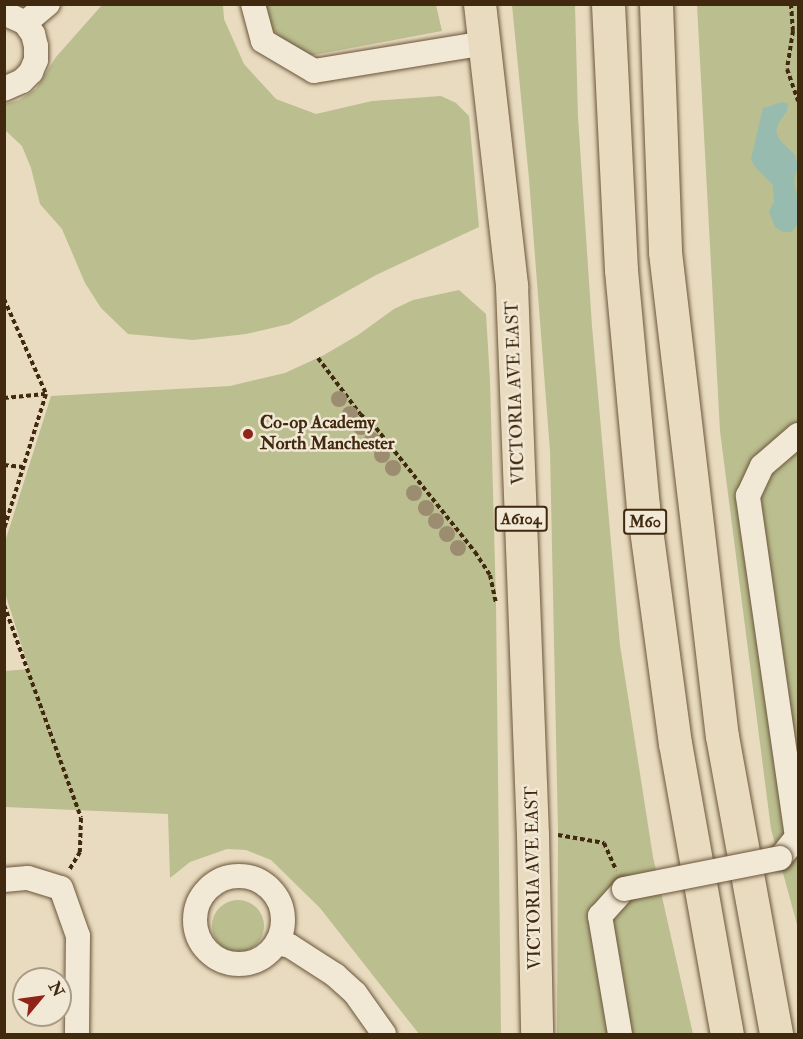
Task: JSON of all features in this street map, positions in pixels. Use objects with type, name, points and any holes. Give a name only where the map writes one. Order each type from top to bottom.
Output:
[{"type":"highway","name":"M60","points":[[608,4],[621,270],[643,507],[675,743],[727,1035]]},
{"type":"highway","points":[[656,4],[668,275],[722,736],[776,1035]]},
{"type":"main road","name":"VICTORIA AVE EAST","points":[[480,4],[512,286],[533,835],[537,1035]]},
{"type":"street","points":[[254,4],[263,41],[314,71],[485,43]]},
{"type":"street","points":[[4,89],[22,81],[36,60],[28,14]]},
{"type":"street","points":[[620,1035],[600,916],[624,890],[780,858],[797,837],[748,496],[762,466],[798,435]]},
{"type":"street","points":[[4,880],[28,879],[61,888],[78,936],[77,1035]]},
{"type":"street","points":[[284,944],[335,975],[355,993],[384,1035]]},
{"type":"path","points":[[791,4],[793,31],[787,69],[798,101]]},
{"type":"path","points":[[4,299],[46,394],[4,529]]},
{"type":"path","points":[[318,358],[360,414],[376,428],[475,552],[490,575],[496,603]]},
{"type":"path","points":[[4,398],[46,394]]},
{"type":"path","points":[[4,465],[23,467]]},
{"type":"path","points":[[4,605],[81,818],[80,852],[61,888]]},
{"type":"path","points":[[533,835],[567,836],[604,843],[624,890]]},
{"type":"green space","points":[[102,5],[223,5],[224,19],[244,64],[276,99],[316,114],[372,101],[441,96],[456,103],[469,116],[479,227],[376,275],[289,324],[246,334],[193,340],[128,334],[101,308],[85,283],[62,229],[40,204],[31,168],[22,146],[5,130],[5,104],[19,100],[36,89],[56,57]]},
{"type":"green space","points":[[265,5],[436,5],[442,31],[309,56],[287,47],[270,26]]},
{"type":"green space","points":[[512,5],[575,5],[578,117],[592,326],[620,645],[653,857],[693,1034],[557,1034],[558,832],[550,451],[529,179]]},
{"type":"green space","points":[[697,5],[798,5],[798,928],[771,829],[720,431]]},
{"type":"green space","points":[[459,290],[486,314],[490,380],[496,603],[501,1034],[419,1034],[320,908],[271,860],[246,850],[227,849],[190,862],[170,878],[168,814],[5,807],[5,671],[29,669],[5,593],[5,542],[51,396],[230,386],[285,373],[324,355],[358,335],[394,309],[413,300]]},
{"type":"green space","points":[[238,900],[248,902],[256,908],[262,916],[264,926],[262,936],[256,944],[248,950],[238,952],[228,950],[220,944],[214,936],[212,926],[214,916],[220,908],[228,902]]},
{"type":"water","points":[[783,102],[788,104],[787,111],[776,131],[779,139],[795,155],[798,166],[794,181],[798,201],[798,225],[791,232],[783,232],[775,227],[769,211],[774,202],[773,185],[756,168],[751,159],[763,108]]},
{"type":"place","name":"Co-op Academy North Manchester","points":[[248,434]]}]
